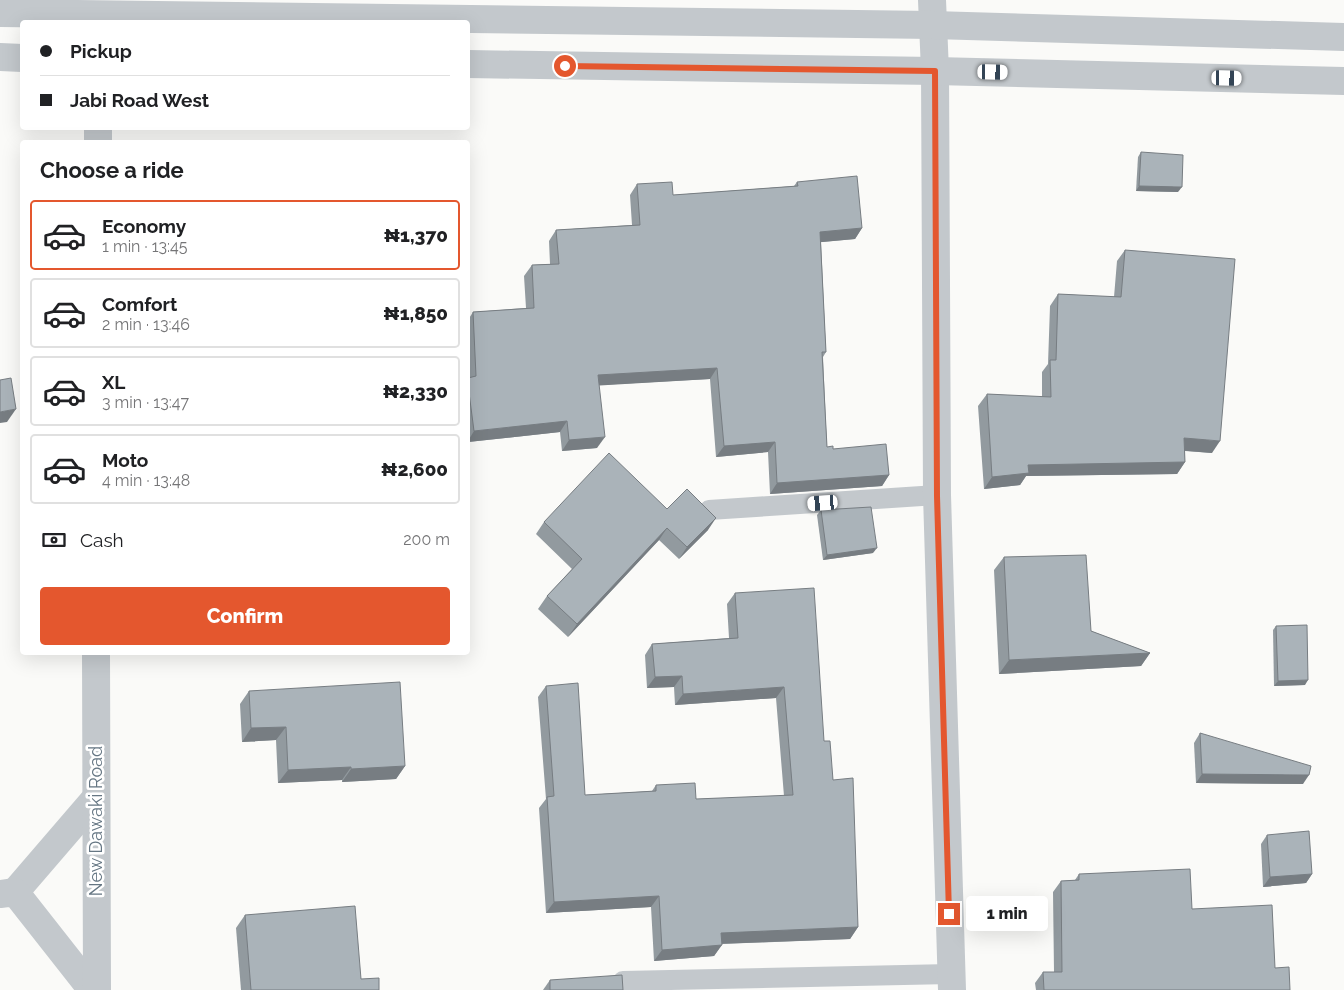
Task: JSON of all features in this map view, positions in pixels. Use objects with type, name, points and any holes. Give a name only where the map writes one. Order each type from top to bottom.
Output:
[{"type":"street","points":[[0,13],[933,13],[1344,37]]},
{"type":"street","points":[[933,13],[935,71],[937,496],[951,982]]},
{"type":"street","points":[[0,57],[20,58]]},
{"type":"street","points":[[470,64],[935,71],[1344,80]]},
{"type":"street","name":"New Dawaki Road","points":[[96,655],[97,990]]},
{"type":"street","points":[[92,990],[7,893],[95,799]]},
{"type":"lane","points":[[709,510],[937,496]]},
{"type":"lane","points":[[623,981],[951,982]]},
{"type":"building","points":[[1141,152],[1183,155],[1182,187],[1139,186]]},
{"type":"building","points":[[857,176],[862,228],[820,232],[826,352],[822,352],[827,447],[833,446],[833,449],[886,444],[889,475],[777,483],[775,442],[724,446],[717,368],[598,375],[605,437],[569,440],[567,421],[474,431],[470,400],[470,378],[476,376],[473,312],[534,308],[532,265],[559,264],[556,230],[640,225],[637,184],[672,182],[673,195],[798,186],[797,182]]},
{"type":"building","points":[[1125,250],[1235,259],[1220,441],[1184,438],[1185,462],[1028,465],[1029,473],[992,477],[987,394],[1051,397],[1050,360],[1056,360],[1058,294],[1121,297]]},
{"type":"building","points":[[11,378],[16,409],[0,412],[0,380]]},
{"type":"building","points":[[609,453],[667,509],[687,489],[716,518],[687,547],[667,528],[577,624],[547,596],[582,559],[544,522]]},
{"type":"building","points":[[871,507],[877,548],[827,555],[821,510]]},
{"type":"building","points":[[1086,555],[1091,631],[1150,653],[1009,660],[1004,557]]},
{"type":"building","points":[[814,588],[824,741],[830,741],[833,780],[853,778],[858,927],[721,933],[722,945],[662,950],[659,896],[554,902],[547,797],[554,796],[546,686],[578,683],[585,795],[656,791],[656,785],[695,783],[696,799],[793,795],[784,687],[683,694],[682,676],[655,677],[652,644],[738,638],[735,593]]},
{"type":"building","points":[[1307,625],[1308,680],[1278,681],[1276,626]]},
{"type":"building","points":[[400,682],[405,766],[288,770],[286,727],[251,728],[249,691]]},
{"type":"building","points":[[1200,733],[1311,766],[1309,775],[1202,774]]},
{"type":"building","points":[[1309,831],[1312,874],[1270,877],[1267,835]]},
{"type":"building","points":[[1190,869],[1192,909],[1272,905],[1275,968],[1289,967],[1290,990],[1044,990],[1043,972],[1062,972],[1061,881],[1079,880],[1079,874]]},
{"type":"building","points":[[355,906],[361,979],[379,978],[379,990],[251,990],[245,915]]},
{"type":"building","points":[[622,975],[623,990],[550,990],[550,980]]},
{"type":"route","points":[[565,66],[935,71],[937,496],[949,914]]}]
